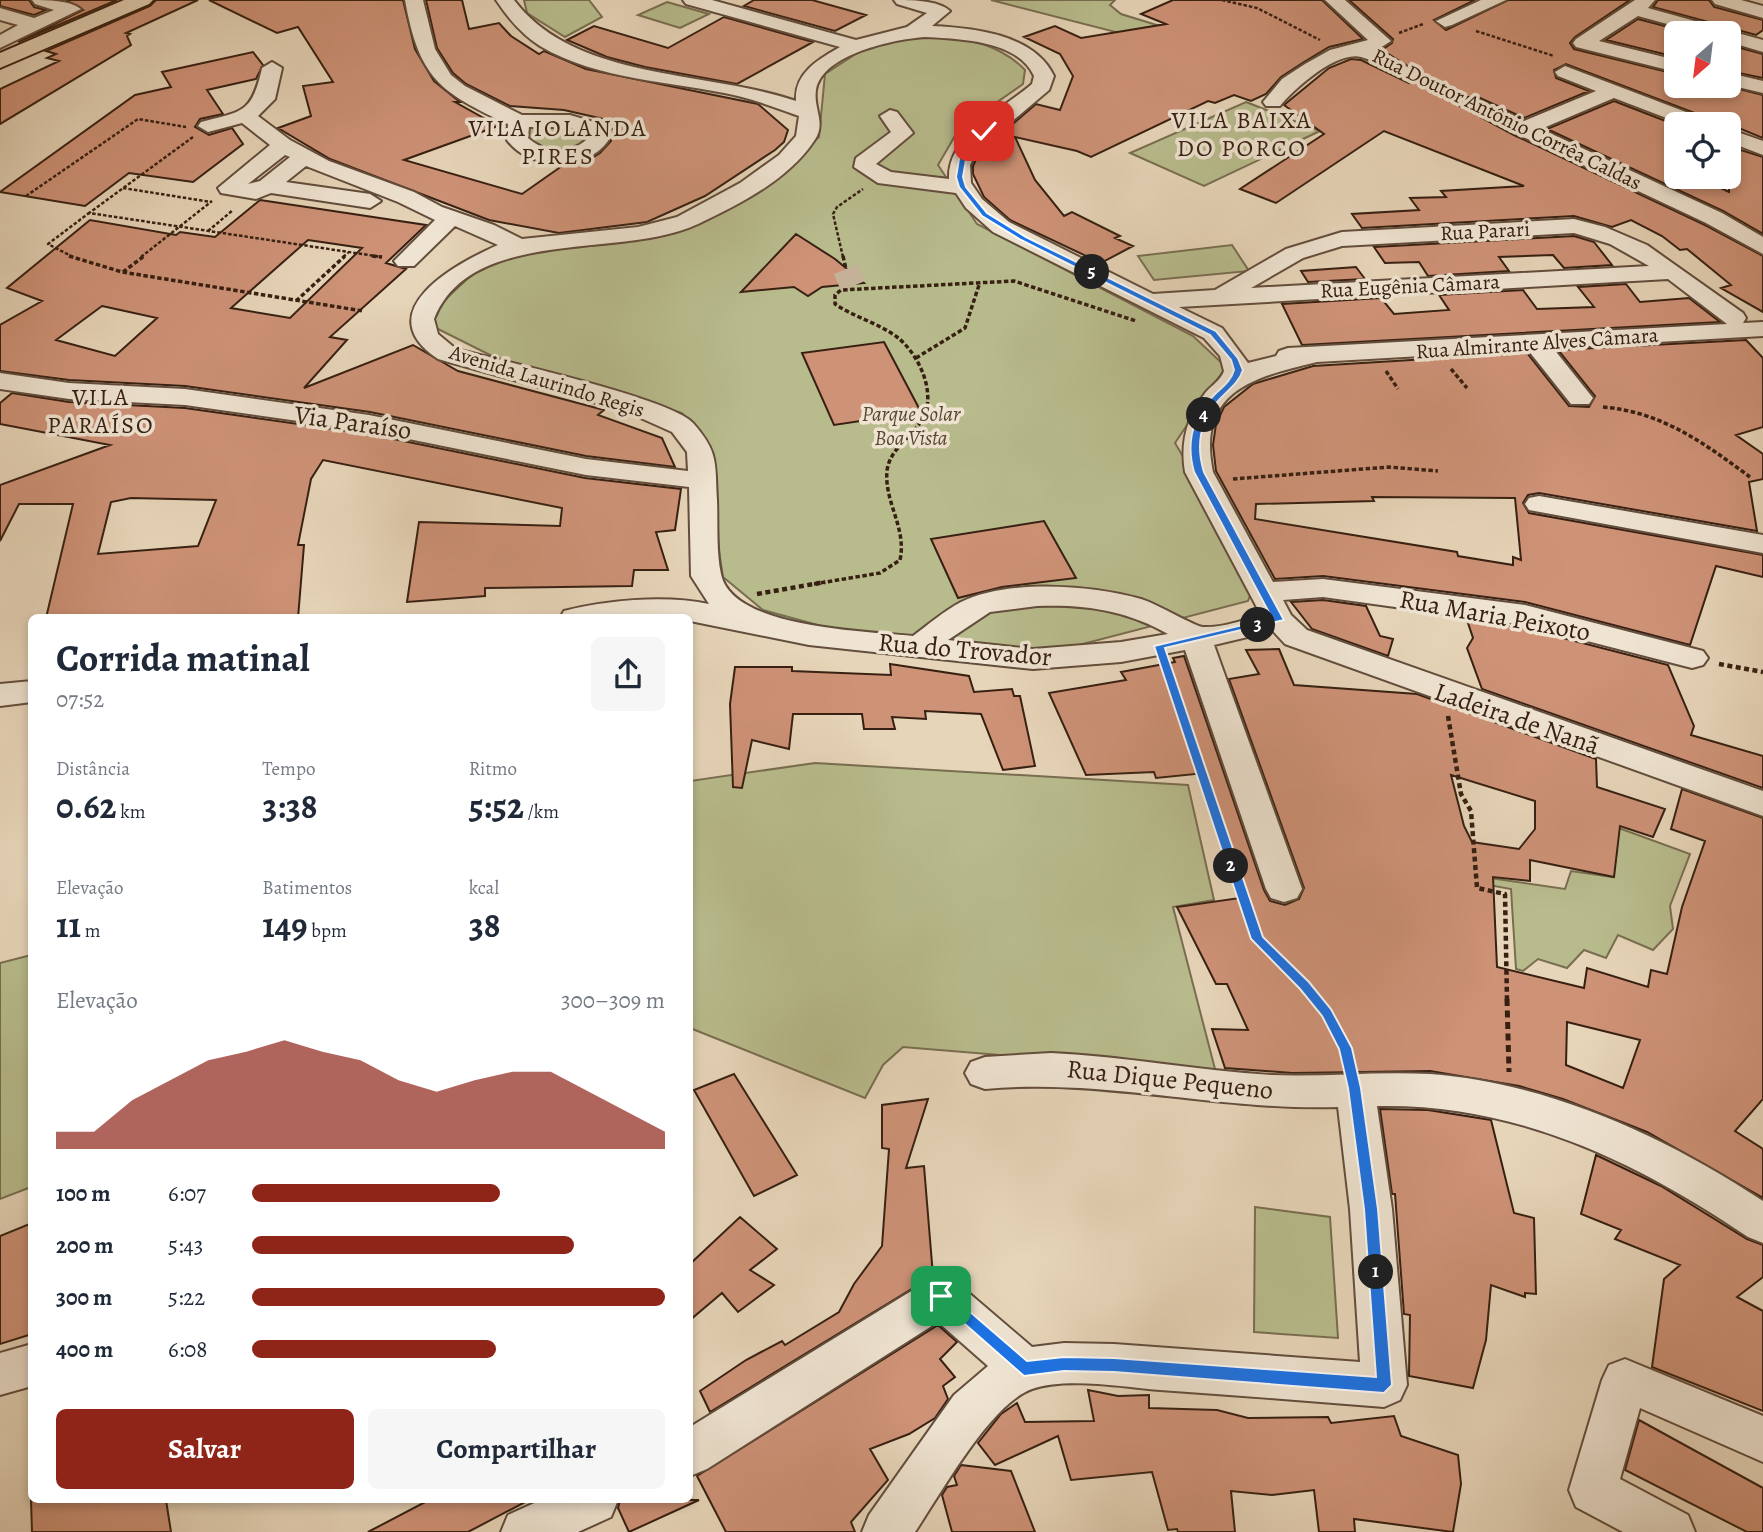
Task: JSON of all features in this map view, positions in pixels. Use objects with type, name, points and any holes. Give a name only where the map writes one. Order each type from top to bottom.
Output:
[{"type":"main road","points":[[0,52],[69,16],[123,0]]},
{"type":"main road","points":[[0,61],[142,0]]},
{"type":"street","points":[[0,42],[35,24],[69,16],[72,9],[41,0]]},
{"type":"street","points":[[414,0],[425,51],[435,71],[463,94],[519,121]]},
{"type":"street","points":[[505,0],[522,24],[533,34],[570,53],[627,70],[737,90],[810,113]]},
{"type":"street","points":[[692,0],[854,45]]},
{"type":"street","points":[[903,0],[941,11],[912,32]]},
{"type":"street","points":[[1273,102],[1289,83],[1337,54],[1362,50],[1381,41],[1334,0]]},
{"type":"street","points":[[1451,0],[1490,3]]},
{"type":"street","points":[[1721,0],[1763,12]]},
{"type":"street","points":[[1445,21],[1490,3]]},
{"type":"street","points":[[1664,63],[1583,43],[1641,5],[1686,21]]},
{"type":"street","points":[[0,15],[35,24]]},
{"type":"street","points":[[793,26],[812,17]]},
{"type":"street","points":[[737,90],[778,86],[812,78],[854,45],[881,36],[912,32],[961,34],[993,41],[1027,54],[1041,68],[1044,76],[1042,86],[984,131],[964,153],[960,163],[963,187],[985,215],[1001,227],[1213,333],[1235,359],[1239,370],[1236,378],[1213,401],[1195,438],[1194,455],[1204,482],[1272,606]]},
{"type":"street","points":[[1741,40],[1763,46]]},
{"type":"street","name":"Rua Doutor Antônio Corrêa Caldas","points":[[1362,50],[1409,74]]},
{"type":"street","points":[[208,126],[246,116],[265,99],[272,68]]},
{"type":"street","points":[[1565,72],[1669,112]]},
{"type":"street","name":"Avenida Laurindo Regis","points":[[757,623],[723,602],[706,576],[703,556],[704,481],[701,451],[681,426],[634,405],[447,354],[431,343],[423,331],[421,318],[426,307],[475,262],[517,247],[650,232],[706,211],[767,173],[800,147],[809,135],[810,113],[806,98],[812,78]]},
{"type":"street","points":[[1741,82],[1763,87]]},
{"type":"street","points":[[1521,129],[1614,91]]},
{"type":"street","name":"Rua Doutor Antônio Corrêa Caldas","points":[[1471,104],[1714,218],[1763,247]]},
{"type":"street","points":[[246,116],[276,141],[295,164],[419,202],[441,214]]},
{"type":"street","points":[[890,116],[903,132],[864,163],[865,167],[886,178],[963,187]]},
{"type":"street","points":[[208,126],[256,139],[276,141]]},
{"type":"street","points":[[1741,140],[1763,149]]},
{"type":"street","points":[[229,188],[276,141]]},
{"type":"street","points":[[229,188],[256,192],[268,186],[295,164]]},
{"type":"street","points":[[268,186],[441,214],[491,229],[517,247]]},
{"type":"street","points":[[406,261],[441,214]]},
{"type":"street","name":"Rua Parari","points":[[1224,295],[1296,250],[1316,243],[1574,226],[1593,229],[1636,248],[1734,318]]},
{"type":"street","name":"Rua Eugênia Câmara","points":[[1149,301],[1672,272]]},
{"type":"street","name":"Rua Almirante Alves Câmara","points":[[1213,333],[1260,352],[1310,356],[1763,330]]},
{"type":"street","points":[[1535,343],[1580,398]]},
{"type":"street","name":"Rua Almirante Alves Câmara","points":[[1236,378],[1310,356]]},
{"type":"street","name":"Via Paraíso","points":[[0,381],[69,391],[185,397],[356,421],[415,430],[586,467],[704,481]]},
{"type":"street","points":[[1539,504],[1763,544]]},
{"type":"street","points":[[604,614],[626,611],[676,590],[692,574],[703,556]]},
{"type":"street","name":"Rua Maria Peixoto","points":[[1272,606],[1323,588],[1351,590],[1525,615],[1692,658]]},
{"type":"street","points":[[919,647],[981,605],[1069,594],[1099,598],[1139,609],[1163,618],[1197,639],[1284,889]]},
{"type":"street","name":"Rua do Trovador","points":[[626,611],[696,611],[809,635],[1033,659],[1121,652],[1197,639],[1272,606]]},
{"type":"street","name":"Ladeira de Nanã","points":[[1272,606],[1297,637],[1446,693],[1763,804]]},
{"type":"street","points":[[0,695],[28,692]]},
{"type":"street","name":"Rua Dique Pequeno","points":[[985,1073],[1022,1068],[1059,1068],[1252,1090],[1355,1088],[1432,1091],[1510,1105],[1654,1155],[1719,1193],[1763,1224]]},
{"type":"street","points":[[886,1532],[970,1410],[994,1388],[1024,1369],[1064,1364],[1114,1365],[1384,1385],[1371,1209],[1355,1088]]},
{"type":"street","points":[[693,1451],[941,1296],[1024,1369]]},
{"type":"street","points":[[0,1374],[28,1367]]},
{"type":"street","points":[[1671,1532],[1593,1490],[1625,1380],[1763,1439]]},
{"type":"street","points":[[525,1532],[588,1503]]},
{"type":"path","points":[[1222,0],[1257,8],[1315,36],[1337,54]]},
{"type":"path","points":[[1381,41],[1427,23],[1445,21],[1581,64],[1565,72]]},
{"type":"path","name":"Rua Doutor Antônio Corrêa Caldas","points":[[1409,74],[1471,104]]},
{"type":"path","points":[[26,196],[138,119],[195,128],[208,126]]},
{"type":"path","points":[[208,126],[48,244],[72,257],[122,272],[362,311]]},
{"type":"path","points":[[851,281],[833,214],[845,200],[886,178]]},
{"type":"path","points":[[122,188],[212,202]]},
{"type":"path","points":[[122,272],[229,188]]},
{"type":"path","points":[[89,212],[406,261]]},
{"type":"path","points":[[296,300],[348,252]]},
{"type":"path","points":[[723,602],[780,588],[880,573],[900,560],[906,543],[887,472],[894,453],[928,412],[930,397],[916,358],[908,345],[894,334],[846,312],[835,304],[835,295],[851,281],[979,285],[1001,280],[1016,281],[1118,319],[1138,322],[1186,319]]},
{"type":"path","points":[[916,358],[965,328],[979,285]]},
{"type":"path","points":[[1580,398],[1591,407],[1619,407],[1676,425],[1750,477]]},
{"type":"path","points":[[1204,482],[1377,467],[1438,471]]},
{"type":"path","points":[[1159,646],[1258,939],[1305,985],[1327,1013],[1346,1048],[1355,1088]]},
{"type":"path","points":[[1692,658],[1763,672]]},
{"type":"path","points":[[1446,693],[1458,781],[1471,811],[1477,888],[1505,894],[1510,1105]]},
{"type":"green space","points":[[524,0],[589,0],[602,17],[565,37],[527,13]]},
{"type":"green space","points":[[991,0],[1115,0],[1110,5],[1121,14],[1183,33],[1166,45]]},
{"type":"green space","points":[[667,2],[709,14],[680,28],[638,15]]},
{"type":"green space","name":"Parque Solar Boa Vista","points":[[933,35],[983,44],[1005,54],[1025,70],[1023,84],[959,129],[938,165],[977,224],[1193,336],[1226,367],[1175,443],[1256,580],[1248,601],[1052,652],[836,630],[763,610],[723,577],[701,436],[682,413],[492,356],[436,328],[433,311],[480,267],[521,253],[627,242],[685,228],[765,183],[819,137],[825,74],[871,44]]},
{"type":"green space","points":[[1246,102],[1320,131],[1204,186],[1130,153]]},
{"type":"green space","points":[[559,124],[588,134],[586,142],[555,151],[524,141],[525,132],[535,125]]},
{"type":"green space","points":[[1232,245],[1249,271],[1154,280],[1138,256]]},
{"type":"green space","points":[[815,763],[1188,785],[1214,900],[1173,907],[1216,1073],[903,1047],[883,1065],[865,1098],[693,1029],[693,781]]},
{"type":"green space","points":[[1616,827],[1690,854],[1670,906],[1673,929],[1653,950],[1618,935],[1606,958],[1584,950],[1567,968],[1538,959],[1523,971],[1516,969],[1511,889],[1483,884],[1483,877],[1565,889],[1571,871],[1613,877],[1617,849],[1608,843]]},
{"type":"green space","points":[[28,956],[28,1188],[0,1199],[0,963]]},
{"type":"green space","points":[[1255,1207],[1330,1217],[1338,1338],[1254,1332]]},
{"type":"building","points":[[0,0],[29,0],[34,7],[46,10],[34,15],[0,6]]},
{"type":"building","points":[[66,0],[117,0],[18,42],[83,10]]},
{"type":"building","points":[[156,0],[198,0],[126,33],[130,34],[127,36],[131,45],[0,124],[0,89],[59,61],[47,58],[56,54],[46,51],[150,6]]},
{"type":"building","points":[[209,0],[403,0],[415,49],[434,81],[460,102],[455,102],[498,126],[404,160],[522,194],[562,166],[587,161],[600,153],[611,141],[607,133],[621,123],[564,110],[510,106],[466,84],[453,73],[437,48],[426,0],[462,0],[469,29],[499,23],[511,36],[539,54],[544,51],[586,69],[758,104],[788,130],[784,142],[775,150],[705,196],[647,222],[559,233],[489,220],[330,159],[278,128],[311,116],[303,86],[333,82],[298,27],[277,33]]},
{"type":"building","points":[[754,0],[812,0],[866,15],[835,31],[744,6]]},
{"type":"building","points":[[1173,0],[1322,0],[1363,39],[1329,47],[1281,77],[1266,94],[1251,101],[1234,95],[1215,103],[1208,101],[1091,157],[1077,151],[1015,137],[1035,180],[1064,216],[1072,212],[1120,236],[1115,238],[1133,246],[1101,263],[1010,220],[984,197],[973,174],[973,166],[979,153],[1036,104],[1060,110],[1073,76],[1060,54],[1024,37],[1055,26],[1081,38],[1166,24],[1141,14]]},
{"type":"building","points":[[1349,0],[1475,0],[1434,20],[1446,30],[1508,0],[1630,0],[1575,37],[1570,43],[1574,49],[1664,71],[1664,98],[1741,98],[1741,90],[1763,95],[1763,138],[1741,129],[1741,112],[1692,112],[1566,64],[1554,70],[1556,78],[1589,91],[1524,118],[1478,97],[1464,97],[1458,105],[1763,256],[1763,312],[1721,288],[1731,285],[1687,249],[1680,250],[1662,236],[1631,220],[1612,227],[1574,216],[1362,228],[1352,214],[1419,210],[1410,198],[1446,197],[1441,191],[1524,186],[1384,131],[1276,203],[1240,189],[1324,134],[1284,105],[1329,68],[1351,59],[1361,60],[1409,83],[1422,75],[1382,50],[1392,43],[1393,39]]},
{"type":"building","points":[[1658,0],[1709,0],[1714,7],[1763,20],[1763,30],[1756,35],[1741,31],[1741,21],[1704,21],[1653,7]]},
{"type":"building","points":[[724,17],[813,42],[737,84],[645,67],[607,57],[567,40],[594,26],[668,48]]},
{"type":"building","points":[[1638,19],[1664,26],[1664,54],[1606,40]]},
{"type":"building","points":[[1741,48],[1763,54],[1763,78],[1741,73]]},
{"type":"building","points":[[253,52],[263,65],[256,79],[207,90],[223,114],[200,119],[195,127],[209,135],[232,128],[243,144],[193,182],[129,173],[85,206],[0,192],[135,95],[171,87],[162,72]]},
{"type":"building","points":[[1614,101],[1664,120],[1664,184],[1547,129]]},
{"type":"building","points":[[1741,150],[1763,157],[1763,234],[1676,189],[1723,189],[1729,192],[1729,189],[1741,189]]},
{"type":"building","points":[[260,200],[426,225],[386,263],[406,269],[330,337],[347,340],[304,388],[413,345],[458,371],[604,410],[598,415],[662,438],[675,467],[586,456],[370,412],[185,386],[69,380],[0,371],[0,325],[42,301],[7,288],[90,220],[176,235],[180,232],[215,237]],"holes":[[[308,240],[362,248],[290,318],[231,308]],[[102,306],[157,318],[115,356],[56,340]]]},
{"type":"building","points":[[796,234],[835,259],[864,283],[822,287],[808,296],[794,287],[741,292]]},
{"type":"building","points":[[1574,236],[1594,242],[1612,265],[1564,268],[1553,255],[1499,257],[1509,271],[1428,276],[1419,262],[1385,263],[1374,247]]},
{"type":"building","points":[[1356,267],[1365,279],[1308,282],[1301,271]]},
{"type":"building","points":[[1626,284],[1640,302],[1689,298],[1720,322],[1302,345],[1282,304],[1381,298],[1394,314],[1449,310],[1439,295],[1523,290],[1537,309],[1594,307],[1578,287]]},
{"type":"building","points":[[1746,340],[1763,358],[1763,427],[1736,435],[1763,454],[1763,479],[1749,482],[1757,531],[1539,493],[1528,495],[1523,503],[1529,513],[1763,555],[1763,577],[1716,566],[1690,645],[1525,602],[1323,576],[1275,579],[1216,471],[1213,445],[1216,424],[1224,407],[1253,384],[1313,366],[1527,353],[1569,406],[1589,407],[1595,396],[1558,350]],"holes":[[[1372,497],[1515,498],[1521,560],[1513,557],[1513,565],[1458,556],[1457,552],[1255,519],[1256,504],[1374,501]]]},
{"type":"building","points":[[884,342],[921,412],[834,425],[802,353]]},
{"type":"building","points":[[12,393],[69,402],[185,408],[369,434],[585,478],[681,489],[675,530],[656,532],[668,570],[634,570],[632,586],[485,588],[485,596],[407,602],[419,522],[560,526],[562,508],[323,460],[311,479],[298,545],[304,545],[298,614],[47,614],[73,504],[19,504],[0,541],[0,485],[110,445],[0,424],[0,403]],"holes":[[[131,498],[216,500],[198,546],[98,554],[111,502]]]},
{"type":"building","points":[[1044,521],[1076,578],[1002,587],[958,598],[931,539]]},
{"type":"building","points":[[1323,600],[1366,606],[1380,636],[1393,639],[1388,656],[1312,629],[1291,602]]},
{"type":"building","points":[[1467,620],[1524,628],[1668,665],[1694,726],[1691,735],[1763,756],[1763,788],[1482,689],[1467,648],[1473,638]]},
{"type":"building","points":[[1279,649],[1294,685],[1417,694],[1596,759],[1597,787],[1665,809],[1653,837],[1620,826],[1614,877],[1530,860],[1530,881],[1493,877],[1497,967],[1584,988],[1587,968],[1648,987],[1651,970],[1667,974],[1682,907],[1705,841],[1671,829],[1682,789],[1763,818],[1763,1099],[1735,1131],[1763,1149],[1763,1198],[1647,1132],[1563,1099],[1519,1086],[1430,1071],[1292,1073],[1225,1068],[1212,1029],[1248,1030],[1227,984],[1216,984],[1177,907],[1247,897],[1205,773],[1156,778],[1154,772],[1086,775],[1049,693],[1126,680],[1121,672],[1175,662],[1173,658],[1184,656],[1264,890],[1270,901],[1285,905],[1299,899],[1304,888],[1229,679],[1259,674],[1246,650]],"holes":[[[1451,775],[1535,801],[1535,829],[1519,849],[1472,842],[1464,826]],[[1567,1022],[1640,1040],[1623,1088],[1566,1065]]]},
{"type":"building","points":[[890,664],[969,676],[974,692],[1012,689],[1014,696],[1020,696],[1035,766],[1003,770],[981,714],[925,711],[926,719],[892,717],[895,729],[864,729],[862,714],[793,714],[789,749],[752,740],[742,788],[733,787],[730,704],[735,667],[792,667],[792,671],[891,675]]},
{"type":"building","points":[[734,1074],[797,1175],[754,1196],[694,1090]]},
{"type":"building","points":[[928,1099],[906,1168],[924,1166],[933,1276],[710,1412],[700,1391],[746,1360],[782,1341],[785,1345],[839,1312],[854,1284],[882,1246],[889,1149],[882,1148],[882,1105]]},
{"type":"building","points":[[1380,1109],[1428,1110],[1491,1120],[1514,1213],[1534,1218],[1536,1294],[1525,1293],[1525,1297],[1491,1285],[1486,1340],[1473,1388],[1409,1376],[1410,1315],[1404,1314],[1395,1194],[1392,1194]]},
{"type":"building","points":[[1596,1155],[1661,1186],[1747,1239],[1763,1245],[1763,1277],[1737,1297],[1763,1311],[1763,1411],[1652,1367],[1664,1279],[1680,1265],[1615,1239],[1621,1230],[1581,1214]]},
{"type":"building","points":[[740,1217],[777,1249],[750,1270],[774,1285],[738,1312],[722,1293],[693,1317],[693,1261]]},
{"type":"building","points":[[28,1225],[28,1335],[0,1344],[0,1236]]},
{"type":"building","points":[[938,1325],[957,1342],[940,1359],[955,1377],[943,1386],[948,1399],[935,1418],[909,1434],[870,1449],[888,1480],[851,1522],[855,1532],[726,1532],[697,1476]]},
{"type":"building","points":[[1088,1390],[1118,1396],[1149,1395],[1149,1408],[1217,1410],[1248,1418],[1328,1417],[1331,1423],[1394,1416],[1401,1436],[1458,1455],[1461,1484],[1453,1532],[1354,1519],[1355,1532],[1319,1532],[1314,1490],[1272,1495],[1231,1491],[1235,1532],[1178,1532],[1177,1529],[1168,1530],[1152,1472],[1071,1480],[1058,1436],[995,1465],[978,1443],[1001,1414],[1017,1403],[1025,1422],[1094,1421]]},
{"type":"building","points":[[1639,1420],[1763,1488],[1763,1532],[1747,1532],[1625,1470]]},
{"type":"building","points":[[961,1465],[1011,1471],[1035,1532],[952,1532],[942,1495],[947,1487],[957,1485],[954,1476]]},
{"type":"building","points":[[31,1503],[166,1503],[171,1532],[32,1532]]},
{"type":"building","points":[[423,1503],[523,1503],[468,1532],[368,1532]]},
{"type":"building","points":[[619,1503],[692,1503],[629,1532],[618,1508]]},
{"type":"tunnel","points":[[846,269],[853,286]]},
{"type":"district","name":"VILA BAIXA DO PORCO","points":[[1242,134]]},
{"type":"district","name":"VILA IOLANDA PIRES","points":[[558,142]]},
{"type":"district","name":"VILA PARAÍSO","points":[[101,411]]},
{"type":"route","points":[[941,1296],[1024,1369],[1064,1364],[1114,1365],[1384,1385],[1371,1209],[1355,1088],[1346,1048],[1327,1013],[1305,985],[1264,948],[1258,939],[1203,784],[1159,646],[1279,620],[1199,472],[1194,455],[1195,438],[1201,420],[1213,401],[1236,378],[1239,370],[1235,359],[1213,333],[1024,239],[985,215],[963,187],[960,177],[960,163],[964,153],[984,131]]}]
